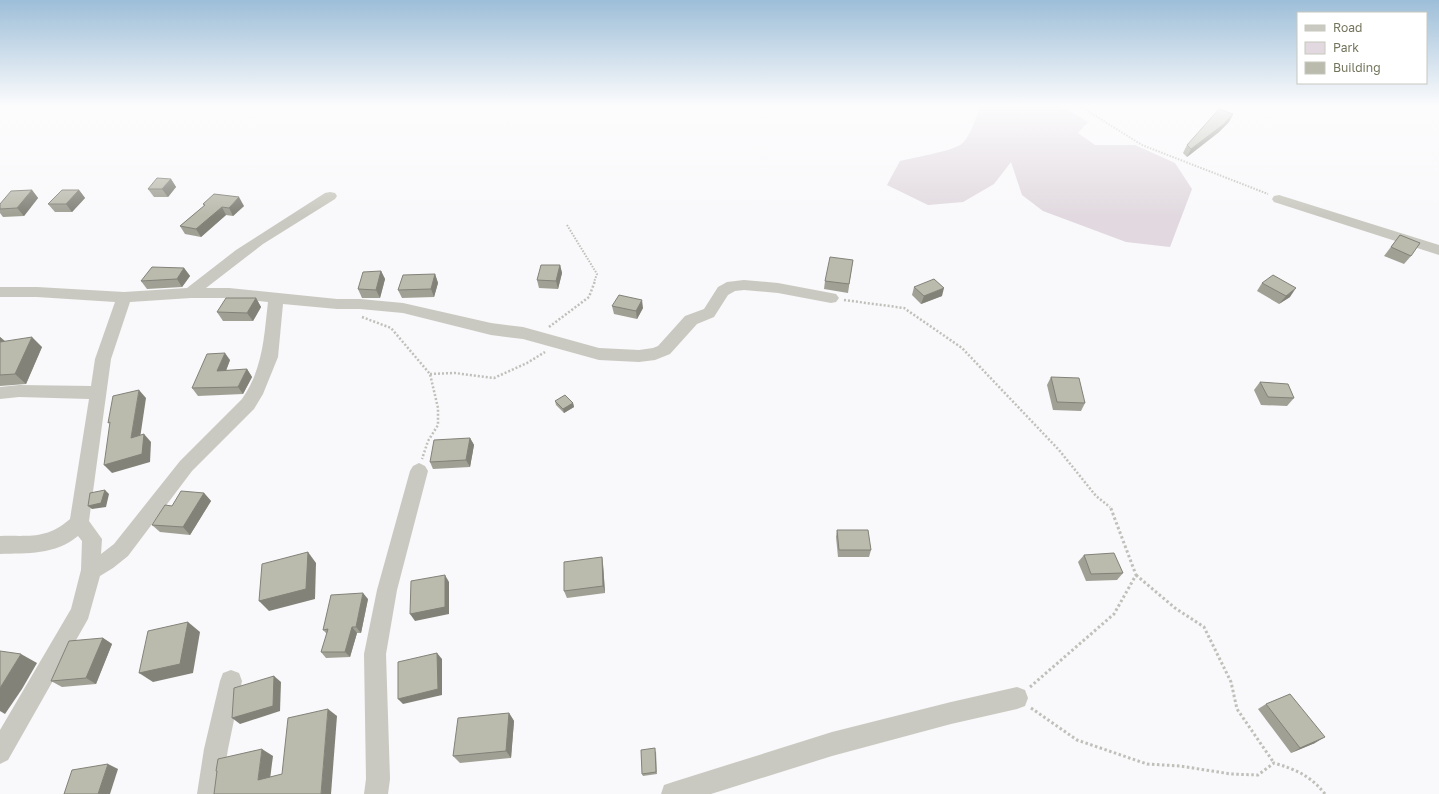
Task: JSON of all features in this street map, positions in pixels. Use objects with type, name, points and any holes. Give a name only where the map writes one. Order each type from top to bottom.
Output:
[{"type":"street","points":[[191,293],[281,225],[330,196]]},
{"type":"street","points":[[1280,199],[1439,250]]},
{"type":"street","points":[[0,292],[37,292],[124,297],[191,293],[229,293],[336,304],[360,304],[403,308],[472,325],[536,336],[559,344],[599,354],[639,356],[655,354],[664,350],[691,320],[709,313],[722,291],[732,286],[744,284],[778,288],[831,298]]},
{"type":"street","points":[[0,545],[36,545],[55,542],[69,533],[79,523],[103,359],[124,297]]},
{"type":"street","points":[[91,570],[106,562],[121,550],[186,466],[248,404],[255,394],[270,357],[276,297]]},
{"type":"street","points":[[0,393],[19,391],[98,393]]},
{"type":"street","points":[[376,794],[378,779],[375,654],[387,590],[419,471]]},
{"type":"street","points":[[0,752],[81,612],[91,570],[92,539],[79,523]]},
{"type":"street","points":[[209,794],[216,750],[231,681]]},
{"type":"street","points":[[673,794],[832,744],[951,713],[1017,698]]},
{"type":"path","points":[[1137,142],[1280,199]]},
{"type":"path","points":[[536,336],[589,297],[597,274],[567,225]]},
{"type":"path","points":[[831,298],[904,308],[962,348],[1058,450],[1096,496],[1110,506],[1136,574],[1175,608],[1204,627],[1231,682],[1237,709],[1274,763],[1296,769],[1316,782],[1325,794]]},
{"type":"path","points":[[336,304],[357,315],[391,328],[430,374],[438,408],[438,424],[423,454],[419,471]]},
{"type":"path","points":[[430,374],[454,373],[494,378],[527,363],[559,344]]},
{"type":"path","points":[[1136,574],[1114,614],[1017,698],[1077,740],[1147,764],[1180,766],[1231,774],[1258,774],[1274,763]]},
{"type":"green space","points":[[963,142],[1091,142],[1095,145],[1135,145],[1175,163],[1192,189],[1170,247],[1126,242],[1043,211],[1022,195],[1011,162],[994,184],[963,202],[928,205],[887,185],[900,161],[948,150],[960,145]]},
{"type":"building","points":[[1190,142],[1200,142],[1191,149],[1187,145]]},
{"type":"building","points":[[157,178],[171,179],[162,189],[148,189]]},
{"type":"building","points":[[32,190],[17,208],[0,209],[0,204],[11,191]]},
{"type":"building","points":[[62,190],[79,190],[66,204],[48,204]]},
{"type":"building","points":[[214,194],[239,197],[229,208],[222,207],[196,229],[180,226],[205,205],[203,204]]},
{"type":"building","points":[[1400,235],[1420,243],[1411,256],[1391,247]]},
{"type":"building","points":[[830,257],[853,260],[849,284],[825,281]]},
{"type":"building","points":[[541,265],[560,265],[556,281],[537,280]]},
{"type":"building","points":[[152,267],[184,268],[177,279],[141,281]]},
{"type":"building","points":[[381,271],[376,290],[358,289],[363,272]]},
{"type":"building","points":[[435,274],[431,289],[398,290],[403,275]]},
{"type":"building","points":[[1273,275],[1296,288],[1286,296],[1262,283]]},
{"type":"building","points":[[934,279],[944,288],[924,296],[914,287]]},
{"type":"building","points":[[619,295],[642,300],[636,311],[612,306]]},
{"type":"building","points":[[226,298],[256,298],[247,313],[217,312]]},
{"type":"building","points":[[32,337],[15,374],[0,375],[0,342]]},
{"type":"building","points":[[225,353],[217,371],[247,369],[238,387],[192,388],[207,354]]},
{"type":"building","points":[[1051,377],[1079,378],[1085,403],[1057,402]]},
{"type":"building","points":[[1260,382],[1288,384],[1294,398],[1268,397]]},
{"type":"building","points":[[139,390],[131,438],[144,434],[142,454],[104,465],[110,422],[108,423],[113,396]]},
{"type":"building","points":[[565,395],[573,403],[563,409],[555,401]]},
{"type":"building","points":[[470,438],[466,460],[430,462],[434,440]]},
{"type":"building","points":[[105,490],[101,503],[88,506],[90,493]]},
{"type":"building","points":[[181,491],[204,493],[183,527],[152,525],[165,505],[172,506]]},
{"type":"building","points":[[837,530],[868,530],[871,550],[839,550]]},
{"type":"building","points":[[308,552],[306,589],[259,601],[262,564]]},
{"type":"building","points":[[1114,553],[1123,573],[1091,574],[1084,555]]},
{"type":"building","points":[[602,557],[603,586],[564,591],[564,562]]},
{"type":"building","points":[[445,575],[445,607],[410,614],[411,581]]},
{"type":"building","points":[[363,593],[356,627],[352,627],[345,652],[321,652],[328,629],[323,630],[331,595]]},
{"type":"building","points":[[188,622],[180,664],[139,673],[148,631]]},
{"type":"building","points":[[103,638],[86,678],[51,681],[69,641]]},
{"type":"building","points":[[0,651],[21,654],[0,688]]},
{"type":"building","points":[[437,653],[438,689],[398,699],[398,662]]},
{"type":"building","points":[[274,676],[273,706],[232,718],[234,688]]},
{"type":"building","points":[[1290,694],[1325,737],[1300,748],[1266,704]]},
{"type":"building","points":[[328,709],[321,794],[214,794],[218,759],[262,749],[258,780],[282,774],[288,718]]},
{"type":"building","points":[[509,713],[506,751],[453,756],[458,718]]},
{"type":"building","points":[[655,748],[656,772],[642,774],[641,750]]},
{"type":"building","points":[[108,764],[98,794],[64,794],[72,770]]}]
